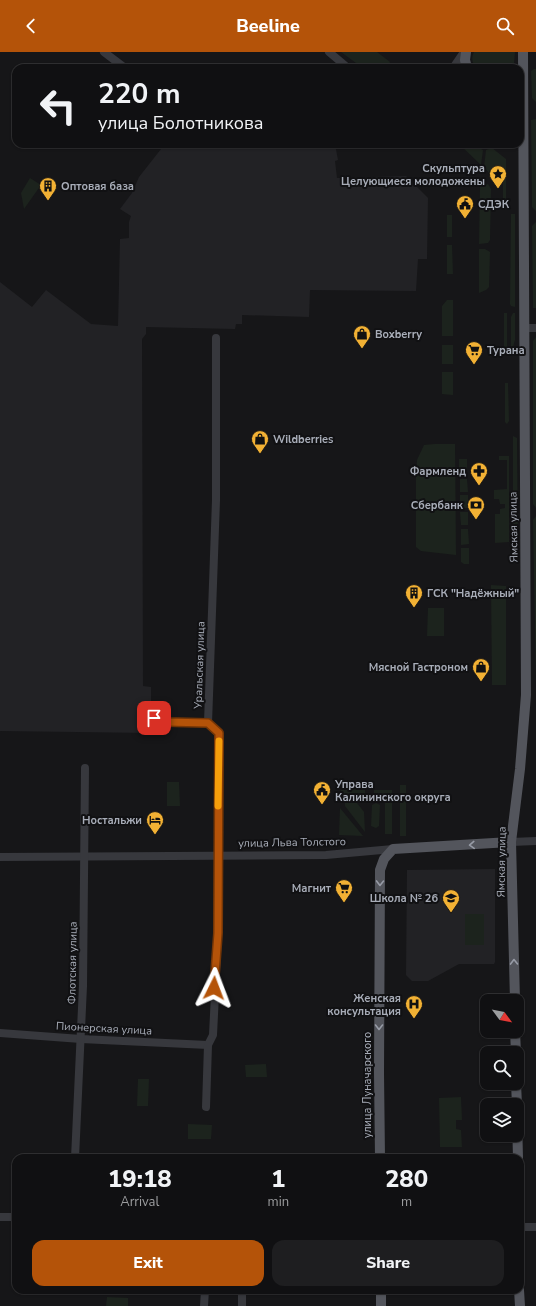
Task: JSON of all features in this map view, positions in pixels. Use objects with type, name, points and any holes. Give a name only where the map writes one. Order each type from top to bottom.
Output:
[{"type":"main road","points":[[465,52],[466,64]]},
{"type":"main road","points":[[519,64],[523,54]]},
{"type":"main road","name":"Ямская улица","points":[[523,54],[523,64]]},
{"type":"main road","name":"Ямская улица","points":[[514,994],[511,842],[520,769],[526,695],[522,148]]},
{"type":"main road","name":"улица Льва Толстого","points":[[394,849],[511,842]]},
{"type":"main road","name":"улица Луначарского","points":[[380,1154],[380,870],[384,859],[394,849]]},
{"type":"main road","points":[[518,1142],[518,1154]]},
{"type":"main road","points":[[381,1294],[381,1306]]},
{"type":"main road","points":[[519,1294],[520,1306]]},
{"type":"street","points":[[104,52],[120,64]]},
{"type":"street","points":[[328,52],[342,64]]},
{"type":"street","points":[[456,64],[465,52]]},
{"type":"street","points":[[524,328],[536,328]]},
{"type":"street","name":"Уральская улица","points":[[206,1107],[208,1045],[213,1035],[218,933],[219,733],[208,723],[216,500],[216,338]]},
{"type":"street","points":[[154,718],[166,722],[208,723]]},
{"type":"street","name":"Флотская улица","points":[[75,1154],[83,986],[85,768]]},
{"type":"street","name":"улица Льва Толстого","points":[[511,842],[536,842]]},
{"type":"street","name":"улица Льва Толстого","points":[[0,857],[326,855],[394,849]]},
{"type":"street","name":"Пионерская улица","points":[[0,1033],[81,1039],[208,1045]]},
{"type":"street","points":[[0,1216],[12,1217]]},
{"type":"street","points":[[524,1227],[536,1227]]},
{"type":"street","points":[[204,1294],[204,1306]]},
{"type":"street","points":[[242,1294],[242,1306]]},
{"type":"shaded area","points":[[341,52],[377,52],[390,62],[389,64],[358,64]]},
{"type":"shaded area","points":[[474,52],[515,52],[513,64],[474,64],[472,56]]},
{"type":"shaded area","points":[[536,69],[536,102],[532,98],[531,71]]},
{"type":"shaded area","points":[[536,119],[536,211],[532,207],[531,120]]},
{"type":"shaded area","points":[[162,148],[336,148],[338,160],[335,161],[337,178],[406,176],[428,198],[427,259],[418,259],[416,291],[310,290],[309,317],[242,315],[242,324],[236,324],[235,329],[146,327],[146,334],[142,339],[143,686],[151,687],[151,733],[0,731],[0,282],[32,307],[46,290],[91,324],[118,326],[120,239],[129,238],[129,222],[131,216],[120,209],[132,193],[139,177]]},
{"type":"shaded area","points":[[463,148],[479,148],[483,150],[481,165]]},
{"type":"shaded area","points":[[492,148],[506,159],[506,199],[503,199],[503,177],[491,175],[484,167],[486,150]]},
{"type":"shaded area","points":[[30,178],[41,185],[24,209],[21,193]]},
{"type":"shaded area","points":[[488,184],[491,189],[490,240],[488,243],[479,244],[480,186]]},
{"type":"shaded area","points":[[511,214],[515,214],[515,307],[511,306],[510,304]]},
{"type":"shaded area","points":[[447,215],[452,215],[452,237],[447,237]]},
{"type":"shaded area","points":[[536,222],[536,308],[533,308],[532,226]]},
{"type":"shaded area","points":[[447,245],[452,245],[453,274],[447,274]]},
{"type":"shaded area","points":[[479,249],[485,249],[490,252],[489,287],[479,293]]},
{"type":"shaded area","points":[[447,300],[453,300],[453,336],[442,336],[442,306]]},
{"type":"shaded area","points":[[504,313],[507,313],[507,347],[504,347]]},
{"type":"shaded area","points":[[513,313],[515,313],[515,340],[513,347],[511,347],[511,317]]},
{"type":"shaded area","points":[[536,337],[536,508],[533,504],[533,341]]},
{"type":"shaded area","points":[[442,345],[453,345],[453,364],[442,364]]},
{"type":"shaded area","points":[[442,372],[453,372],[453,395],[442,394]]},
{"type":"shaded area","points":[[505,383],[508,383],[509,421],[507,424],[505,422]]},
{"type":"shaded area","points":[[513,436],[517,438],[518,559],[513,564]]},
{"type":"shaded area","points":[[455,444],[456,555],[421,551],[416,547],[417,460],[424,445]]},
{"type":"shaded area","points":[[499,456],[509,456],[509,542],[495,543],[495,514],[500,514],[500,509],[505,508],[505,504],[500,504],[499,499],[494,499],[494,490],[507,489],[507,460],[499,460]]},
{"type":"shaded area","points":[[459,459],[467,459],[467,475],[459,475]]},
{"type":"shaded area","points":[[460,479],[467,479],[468,492],[460,492]]},
{"type":"shaded area","points":[[460,495],[468,495],[468,508],[460,508]]},
{"type":"shaded area","points":[[460,512],[468,512],[468,525],[461,525]]},
{"type":"shaded area","points":[[536,516],[536,680],[533,520]]},
{"type":"shaded area","points":[[461,529],[468,529],[469,544],[461,545]]},
{"type":"shaded area","points":[[461,548],[469,548],[469,564],[464,564],[461,562]]},
{"type":"shaded area","points":[[491,585],[506,586],[506,685],[492,685]]},
{"type":"shaded area","points":[[428,608],[444,608],[444,636],[427,636]]},
{"type":"shaded area","points":[[167,782],[179,782],[180,806],[167,806]]},
{"type":"shaded area","points":[[400,785],[406,785],[406,836],[400,836]]},
{"type":"shaded area","points":[[342,789],[365,789],[365,797],[340,796],[339,793]]},
{"type":"shaded area","points":[[374,790],[392,790],[392,834],[385,834],[385,798],[374,798]]},
{"type":"shaded area","points":[[345,803],[357,803],[364,812],[365,832],[345,806]]},
{"type":"shaded area","points":[[376,803],[380,805],[379,826],[376,828],[371,826],[372,805]]},
{"type":"shaded area","points":[[340,808],[363,836],[339,835]]},
{"type":"shaded area","name":"Школа № 26","points":[[495,869],[494,964],[459,964],[428,981],[412,981],[406,975],[407,870]]},
{"type":"shaded area","points":[[465,914],[484,914],[484,945],[465,945]]},
{"type":"shaded area","points":[[266,1064],[267,1077],[246,1077],[245,1065]]},
{"type":"shaded area","points":[[138,1079],[149,1079],[148,1106],[137,1106]]},
{"type":"shaded area","points":[[461,1097],[462,1120],[456,1120],[456,1129],[461,1130],[462,1147],[440,1147],[439,1098]]},
{"type":"shaded area","points":[[188,1124],[212,1125],[211,1139],[188,1139]]},
{"type":"shaded area","points":[[107,1297],[128,1298],[128,1306],[106,1306]]},
{"type":"slow traffic","points":[[218,806],[219,741]]},
{"type":"place","name":"Скульптура Целующиеся молодожены","points":[[498,189]]},
{"type":"place","name":"Оптовая база","points":[[48,201]]},
{"type":"place","name":"СДЭК","points":[[465,219]]},
{"type":"place","name":"Boxberry","points":[[362,349]]},
{"type":"place","name":"Турана","points":[[474,365]]},
{"type":"place","name":"Wildberries","points":[[260,454]]},
{"type":"place","name":"Фармленд","points":[[479,486]]},
{"type":"place","name":"Сбербанк","points":[[476,520]]},
{"type":"place","name":"ГСК \"Надёжный\"","points":[[414,608]]},
{"type":"place","name":"Мясной Гастроном","points":[[481,682]]},
{"type":"place","name":"Управа Калининского округа","points":[[322,805]]},
{"type":"place","name":"Ностальжи","points":[[155,835]]},
{"type":"place","name":"Магнит","points":[[344,903]]},
{"type":"place","name":"Школа № 26","points":[[451,913]]},
{"type":"place","name":"Женская консультация","points":[[414,1019]]},
{"type":"route","points":[[154,718],[166,722],[208,723],[219,733],[218,933],[214,988]]}]
